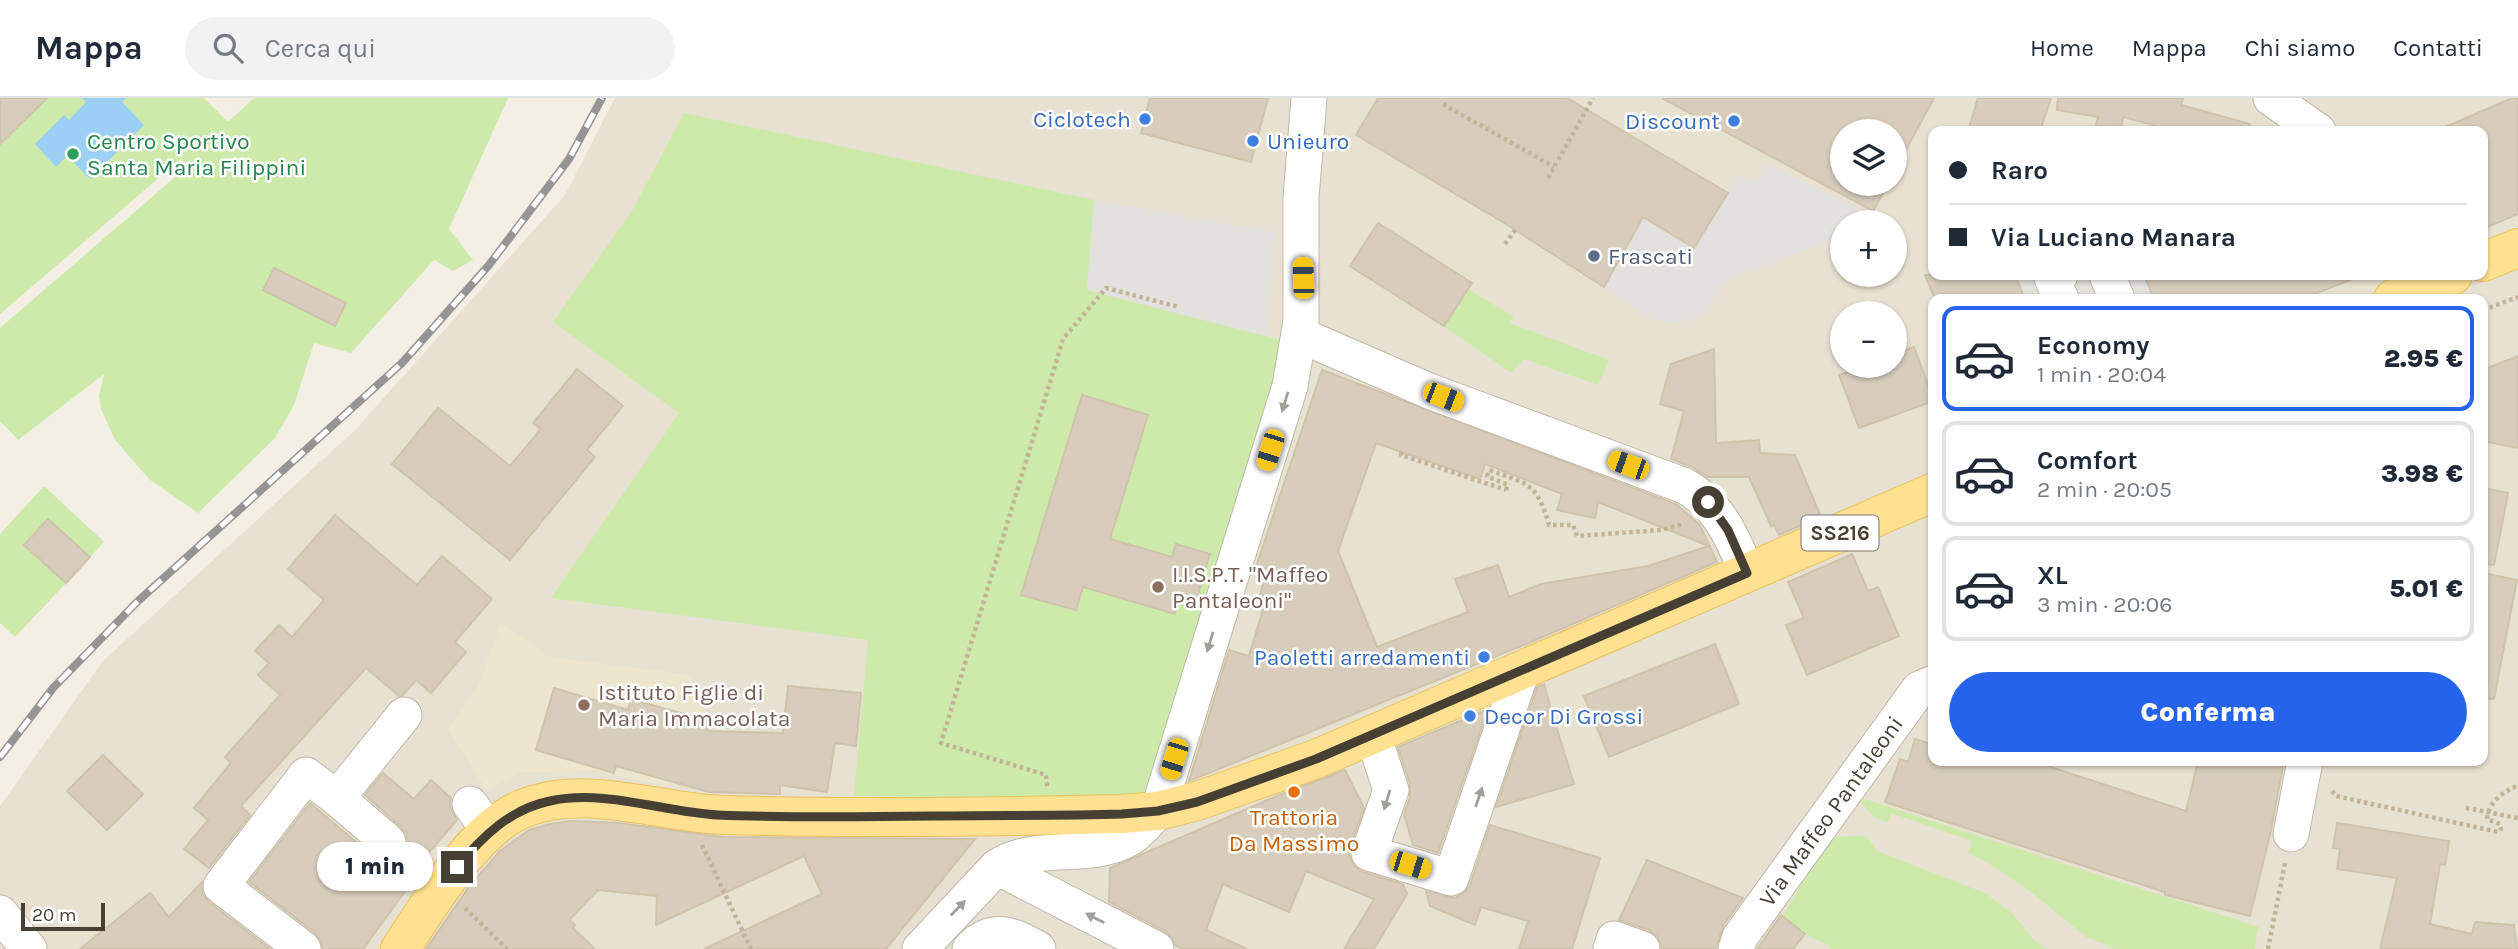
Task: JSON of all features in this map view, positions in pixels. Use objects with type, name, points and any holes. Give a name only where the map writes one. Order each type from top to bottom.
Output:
[{"type":"main road","points":[[2488,260],[2518,248]]},
{"type":"main road","points":[[2401,289],[2434,280]]},
{"type":"main road","name":"SS216","points":[[400,949],[449,877],[480,818],[509,816],[559,799],[616,800],[699,814],[782,817],[1097,815],[1158,811],[1197,802],[1373,735],[1928,495]]},
{"type":"street","points":[[920,949],[997,867],[1019,856],[1117,844],[1132,837],[1158,811],[1286,399],[1300,335],[1303,290],[1301,198],[1309,98]]},
{"type":"street","points":[[2271,98],[2311,126]]},
{"type":"street","points":[[1300,335],[1438,395],[1676,482],[1701,496],[1717,513],[1728,530],[1747,573]]},
{"type":"street","points":[[1373,735],[1391,790],[1369,853],[1451,878],[1522,670]]},
{"type":"street","name":"Via Maffeo Pantaleoni","points":[[1736,949],[1740,937],[1919,689],[1928,685]]},
{"type":"street","points":[[337,798],[404,715]]},
{"type":"street","points":[[2291,834],[2304,766]]},
{"type":"street","points":[[303,949],[221,886],[306,775],[388,842]]},
{"type":"street","points":[[997,867],[1156,949]]},
{"type":"street","points":[[0,912],[29,949]]},
{"type":"street","points":[[975,947],[992,935],[1005,935],[1038,949]]},
{"type":"street","points":[[1611,949],[1614,939],[1642,949]]},
{"type":"path","points":[[1548,178],[1593,98]]},
{"type":"path","points":[[1443,104],[1554,167]]},
{"type":"path","points":[[1505,244],[1515,230]]},
{"type":"path","points":[[1047,788],[1046,775],[941,743],[1063,339],[1106,288],[1179,307]]},
{"type":"path","points":[[2488,308],[2518,297]]},
{"type":"path","points":[[1402,452],[1401,455],[1506,490],[1508,485],[1487,476],[1489,470],[1530,485],[1544,506],[1549,525],[1573,525],[1577,536],[1661,530],[1717,513]]},
{"type":"path","points":[[2330,787],[2336,796],[2499,832],[2500,824],[2487,819],[2487,813],[2491,805],[2510,788],[2518,786]]},
{"type":"path","points":[[2466,808],[2518,818]]},
{"type":"path","points":[[2268,949],[2291,834]]},
{"type":"path","points":[[697,835],[751,949]]},
{"type":"path","points":[[456,899],[507,949]]},
{"type":"shaded area","points":[[615,98],[2518,98],[2518,949],[0,949],[0,806],[103,661],[355,430],[565,195]]},
{"type":"shaded area","points":[[1765,164],[1864,210],[1830,210],[1830,240],[1722,283],[1706,314],[1688,321],[1667,322],[1645,316],[1604,287],[1643,217],[1695,247],[1737,174],[1756,183]]},
{"type":"shaded area","points":[[1094,200],[1275,232],[1266,336],[1087,290]]},
{"type":"shaded area","points":[[2017,280],[2146,280],[2152,294],[2023,294]]},
{"type":"shaded area","name":"Istituto Figlie di Maria Immacolata","points":[[501,623],[549,657],[691,675],[709,721],[695,788],[669,781],[668,786],[597,771],[523,772],[486,790],[448,729],[477,689]]},
{"type":"green space","points":[[0,98],[204,98],[228,122],[254,98],[508,98],[449,229],[473,260],[453,271],[434,260],[351,353],[314,343],[294,405],[275,438],[198,513],[149,479],[115,440],[101,409],[99,396],[104,374],[18,440],[0,421],[0,328],[188,166],[181,159],[0,314]]},
{"type":"green space","points":[[684,113],[1094,200],[1087,290],[1286,341],[1147,802],[854,796],[868,640],[551,598],[679,413],[553,322],[632,211]],"holes":[[[1082,395],[1148,415],[1118,512],[1093,551],[1172,557],[1176,544],[1210,554],[1194,607],[1178,603],[1175,613],[1086,575],[1075,610],[1022,595]]]},
{"type":"green space","points":[[1468,289],[1514,317],[1509,323],[1609,360],[1598,385],[1524,359],[1511,373],[1444,326]]},
{"type":"green space","points":[[44,486],[104,542],[90,557],[47,519],[24,545],[66,583],[15,637],[0,623],[0,534]]},
{"type":"green space","points":[[1855,796],[2259,927],[2254,949],[2116,949],[2086,937],[2015,881],[1968,853],[1972,841],[1891,813],[1888,822],[1875,818]]},
{"type":"green space","points":[[1867,836],[1877,851],[1985,893],[2012,913],[2033,939],[2047,949],[1830,949],[1830,946],[1805,934],[1783,916],[1829,837]]},
{"type":"water","points":[[82,98],[126,98],[122,102],[144,125],[90,179],[67,156],[56,167],[35,144],[64,115],[69,120],[86,102]]},
{"type":"building","points":[[0,98],[47,98],[0,144]]},
{"type":"building","points":[[1150,98],[1268,98],[1251,162],[1141,133]]},
{"type":"building","points":[[1378,98],[1567,98],[1728,193],[1694,248],[1643,217],[1604,287],[1506,224],[1356,135]]},
{"type":"building","points":[[1662,98],[1934,98],[1907,148],[1907,119],[1830,119],[1830,188]]},
{"type":"building","points":[[1978,98],[2051,98],[2042,126],[1970,126]]},
{"type":"building","points":[[2058,98],[2183,98],[2181,105],[2250,124],[2156,126],[2123,117],[2122,126],[2102,126],[2096,125],[2098,117],[2057,110]]},
{"type":"building","points":[[2512,98],[2518,98],[2518,214],[2488,227],[2488,126],[2448,126]]},
{"type":"building","points":[[1845,196],[1881,196],[1871,210]]},
{"type":"building","points":[[1378,223],[1472,283],[1444,326],[1350,266]]},
{"type":"building","points":[[274,268],[346,303],[335,326],[263,290]]},
{"type":"building","points":[[1925,275],[1928,275],[1928,280],[2017,280],[2023,294],[1933,294]]},
{"type":"building","points":[[2146,280],[2350,280],[2315,294],[2152,294]]},
{"type":"building","points":[[1914,347],[1928,385],[1928,403],[1859,428],[1840,378],[1907,378],[1907,350]]},
{"type":"building","points":[[1714,349],[1716,443],[1759,440],[1760,453],[1795,455],[1821,517],[1779,535],[1774,525],[1771,526],[1749,477],[1708,477],[1671,459],[1684,411],[1660,404],[1671,364]]},
{"type":"building","points":[[2518,356],[2518,448],[2488,442],[2488,368]]},
{"type":"building","points":[[577,369],[623,406],[587,450],[595,457],[510,560],[392,464],[438,408],[510,466],[541,429],[533,423]]},
{"type":"building","points":[[1322,370],[1676,504],[1700,525],[1717,562],[1531,642],[1189,781],[1229,650],[1249,656],[1267,596],[1260,594],[1268,569],[1256,567]],"holes":[[[1376,443],[1480,479],[1485,464],[1562,494],[1557,510],[1595,518],[1598,502],[1709,546],[1648,566],[1541,584],[1509,597],[1498,565],[1455,579],[1468,612],[1377,647],[1338,551]]]},
{"type":"building","points":[[1082,395],[1148,415],[1110,539],[1172,557],[1176,544],[1210,554],[1194,608],[1178,603],[1175,614],[1083,587],[1076,610],[1021,595]]},
{"type":"building","points":[[2488,489],[2508,493],[2494,565],[2488,564]]},
{"type":"building","points":[[335,515],[417,585],[442,556],[492,599],[455,642],[466,652],[431,693],[416,680],[399,696],[366,668],[241,806],[250,815],[209,868],[184,849],[208,820],[194,808],[231,763],[225,757],[280,695],[258,675],[269,663],[255,651],[279,625],[292,637],[324,600],[288,569]]},
{"type":"building","points":[[48,519],[90,557],[66,583],[24,545]]},
{"type":"building","points":[[1852,554],[1868,591],[1878,587],[1899,636],[1807,675],[1786,625],[1804,618],[1788,582]]},
{"type":"building","points":[[2488,574],[2517,580],[2494,699],[2488,698]]},
{"type":"building","points":[[1715,644],[1739,704],[1609,757],[1584,696]]},
{"type":"building","points":[[1544,684],[1550,705],[1548,711],[1551,710],[1574,784],[1496,807],[1537,687]]},
{"type":"building","points":[[788,686],[861,693],[856,746],[835,743],[827,792],[780,785],[780,794],[709,792],[616,766],[614,773],[536,750],[554,688],[628,710],[631,699],[709,721],[707,731],[783,733]]},
{"type":"building","points":[[1488,709],[1438,853],[1413,845],[1404,814],[1410,797],[1410,784],[1398,747]]},
{"type":"building","points":[[1915,739],[1928,743],[1928,766],[2047,766],[2186,811],[2197,766],[2283,766],[2250,916],[2165,895],[2165,892],[1885,802],[1900,759],[1908,762]]},
{"type":"building","points":[[103,755],[143,794],[107,830],[67,791]]},
{"type":"building","points":[[1345,770],[1364,808],[1350,847],[1349,856],[1354,866],[1363,872],[1403,884],[1407,894],[1374,949],[1344,949],[1374,899],[1306,871],[1289,912],[1223,884],[1206,930],[1247,949],[1183,949],[1175,945],[1165,931],[1109,902],[1110,868],[1277,796]]},
{"type":"building","points":[[383,773],[414,799],[431,780],[451,798],[450,807],[457,820],[412,872],[416,876],[363,949],[323,949],[315,933],[249,882],[310,803],[375,858],[384,862],[403,856],[408,846],[407,835],[365,795]]},
{"type":"building","points":[[571,821],[619,823],[723,837],[975,839],[886,949],[704,949],[822,894],[804,856],[656,925],[657,896],[598,890],[569,920],[575,925],[573,928],[595,949],[426,949],[470,885],[500,851],[529,830]]},
{"type":"building","points":[[2337,823],[2449,841],[2445,865],[2440,864],[2430,924],[2472,934],[2475,922],[2514,925],[2517,949],[2380,949],[2397,878],[2337,869],[2340,849],[2333,848]]},
{"type":"building","points":[[1490,825],[1600,858],[1572,949],[1519,949],[1528,921],[1481,907],[1475,925],[1430,906],[1426,891],[1455,898],[1465,892],[1470,885]]},
{"type":"building","points":[[1647,860],[1743,898],[1723,926],[1716,949],[1662,949],[1658,937],[1649,930],[1619,920]]},
{"type":"building","points":[[202,882],[202,893],[209,902],[270,949],[80,949],[150,893],[169,917]]},
{"type":"building","points":[[1781,915],[1805,934],[1793,949],[1757,949]]},
{"type":"railway","points":[[0,757],[53,688],[137,602],[402,363],[489,265],[569,159],[602,98]]},
{"type":"place","name":"Ciclotech","points":[[1145,119]]},
{"type":"place","name":"Discount","points":[[1734,121]]},
{"type":"place","name":"Unieuro","points":[[1253,141]]},
{"type":"place","name":"Centro Sportivo Santa Maria Filippini","points":[[73,154]]},
{"type":"place","name":"Frascati","points":[[1594,256]]},
{"type":"place","name":"I.I.S.P.T. \"Maffeo Pantaleoni\"","points":[[1158,587]]},
{"type":"place","name":"Paoletti arredamenti","points":[[1484,657]]},
{"type":"place","name":"Istituto Figlie di Maria Immacolata","points":[[584,705]]},
{"type":"place","name":"Decor Di Grossi","points":[[1470,716]]},
{"type":"place","name":"Trattoria Da Massimo","points":[[1294,792]]},
{"type":"route","points":[[457,867],[490,832],[517,812],[539,803],[569,798],[616,800],[699,814],[795,817],[1134,814],[1197,802],[1316,759],[1747,573],[1728,530],[1708,502]]}]
